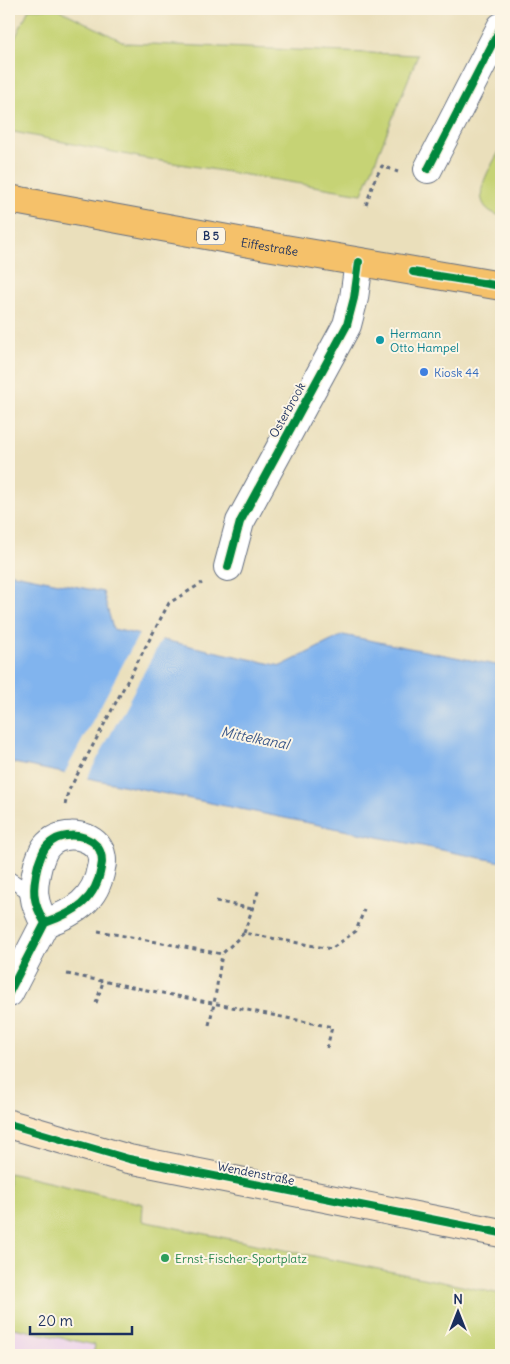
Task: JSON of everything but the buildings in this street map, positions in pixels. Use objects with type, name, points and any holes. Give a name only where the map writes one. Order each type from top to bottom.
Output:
[{"type":"main road","name":"Eiffestraße","points":[[9,198],[501,286]]},
{"type":"street","points":[[428,169],[501,27]]},
{"type":"street","name":"Osterbrook","points":[[228,567],[240,522],[347,325],[354,298],[359,262]]},
{"type":"street","points":[[9,992],[53,920],[80,906],[94,891],[100,878],[103,861],[98,847],[84,837],[58,838],[46,848],[39,861],[34,881],[36,908],[53,920]]},
{"type":"street","name":"Wendenstraße","points":[[9,1124],[129,1159],[501,1233]]},
{"type":"lane","points":[[9,879],[34,895]]},
{"type":"path","points":[[366,205],[374,181],[382,166]]},
{"type":"path","points":[[68,792],[169,603],[228,567]]},
{"type":"path","points":[[209,1025],[222,954],[244,932],[259,889]]},
{"type":"path","points":[[216,901],[252,908]]},
{"type":"path","points":[[244,932],[331,949],[356,931],[364,910]]},
{"type":"path","points":[[53,920],[90,930],[222,954]]},
{"type":"path","points":[[67,974],[332,1027],[327,1048]]},
{"type":"path","points":[[96,1003],[103,982]]},
{"type":"shaded area","points":[[9,1327],[95,1345],[93,1355],[9,1355]]},
{"type":"green space","points":[[29,9],[58,9],[126,43],[418,55],[362,194],[143,158],[9,131],[9,51]]},
{"type":"green space","points":[[501,148],[501,216],[490,211],[483,204],[481,195],[486,176]]},
{"type":"green space","name":"Ernst-Fischer-Sportplatz","points":[[9,1173],[143,1204],[142,1221],[501,1294],[501,1355],[93,1355],[95,1345],[9,1327]]},
{"type":"water","name":"Mittelkanal","points":[[9,573],[103,592],[113,629],[281,666],[343,635],[501,666],[501,862],[9,762]]},
{"type":"pier","points":[[140,632],[163,637],[86,780],[63,776]]},
{"type":"cycle path","points":[[428,169],[501,27]]},
{"type":"cycle path","points":[[228,567],[240,522],[347,325],[354,298],[359,262]]},
{"type":"cycle path","points":[[413,272],[501,286]]},
{"type":"cycle path","points":[[9,993],[45,923],[74,910],[89,897],[94,889],[102,860],[99,848],[92,841],[78,836],[64,836],[51,842],[42,854],[38,865],[34,895],[35,902],[45,923]]},
{"type":"cycle path","points":[[9,1124],[129,1159],[501,1233]]},
{"type":"place","name":"Hermann Otto Hampel","points":[[380,340]]},
{"type":"place","name":"Kiosk 44","points":[[424,372]]},
{"type":"place","name":"Ernst-Fischer-Sportplatz","points":[[165,1258]]}]
